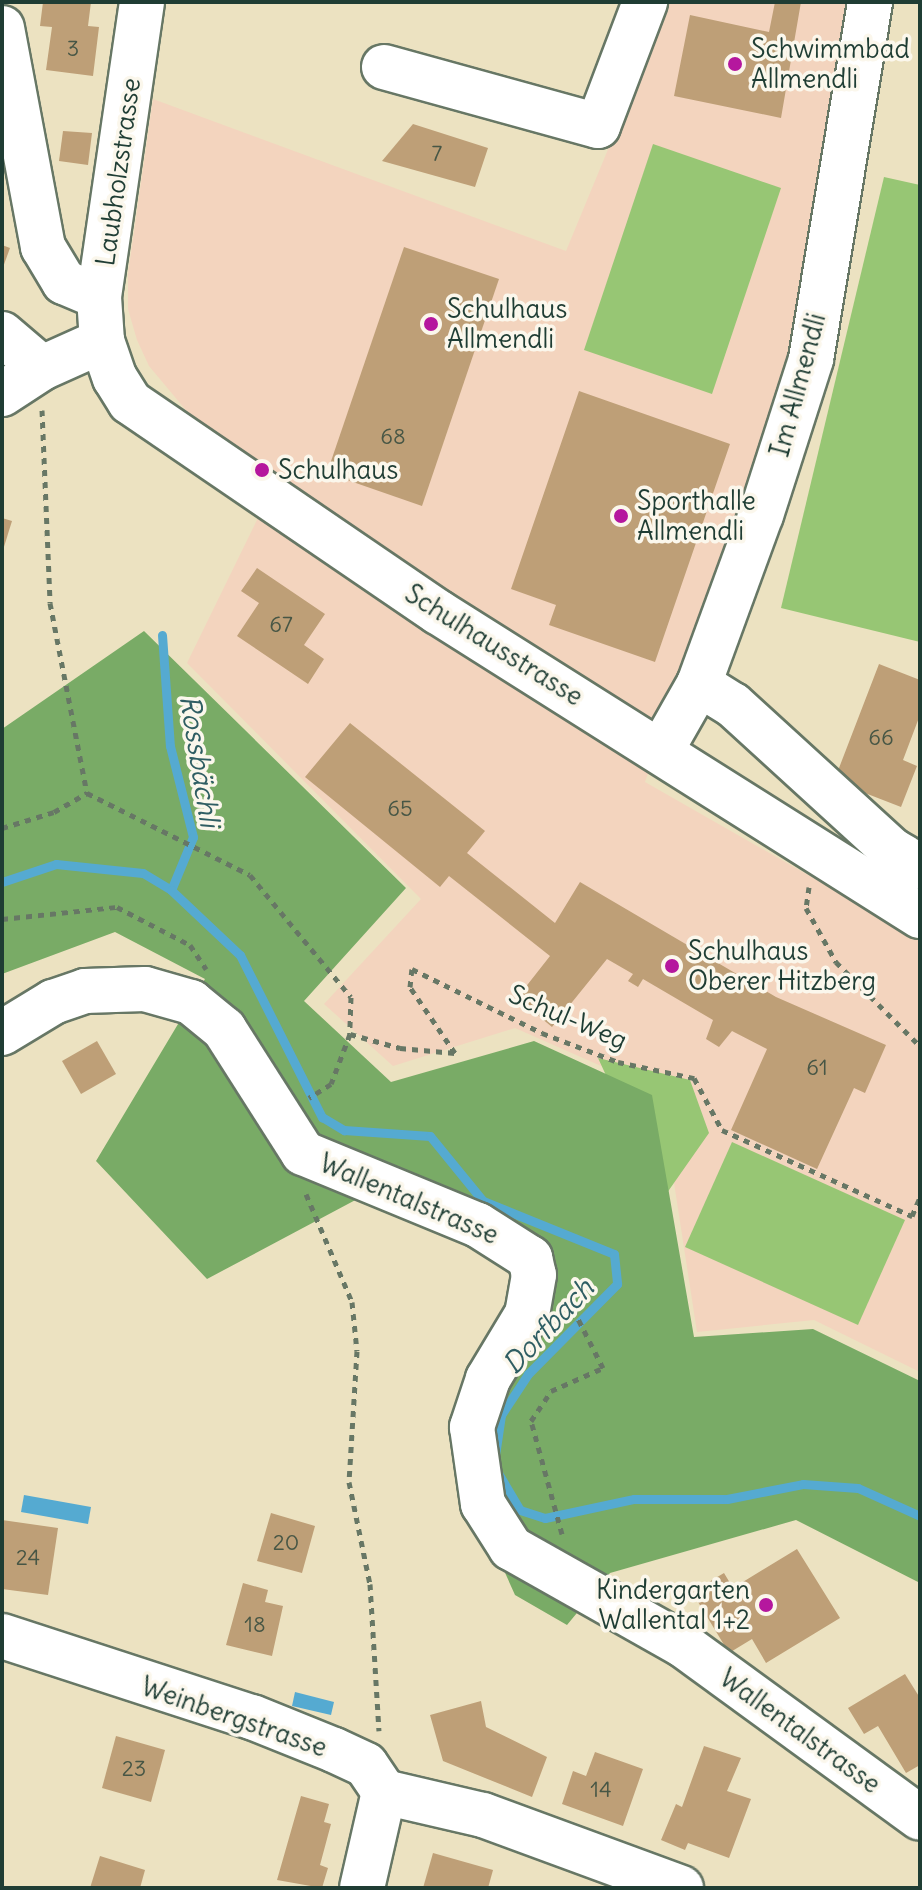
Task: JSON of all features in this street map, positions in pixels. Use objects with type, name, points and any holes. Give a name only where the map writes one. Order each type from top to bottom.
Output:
[{"type":"street","name":"Laubholzstrasse","points":[[102,341],[99,297],[142,2]]},
{"type":"street","points":[[384,67],[598,126],[645,2]]},
{"type":"street","name":"Im Allmendli","points":[[662,749],[699,684],[761,515],[811,359],[870,2]]},
{"type":"street","points":[[2,28],[43,247],[64,282],[99,297]]},
{"type":"street","points":[[2,334],[29,386],[102,341]]},
{"type":"street","name":"Schulhausstrasse","points":[[102,341],[115,378],[130,402],[438,612],[662,749],[814,853],[920,916]]},
{"type":"street","points":[[699,684],[733,705],[892,850],[920,867]]},
{"type":"street","name":"Wallentalstrasse","points":[[2,1033],[53,1002],[85,991],[119,987],[172,994],[224,1029],[303,1153],[478,1225],[530,1258],[534,1275],[527,1314],[488,1379],[472,1427],[483,1504],[511,1548],[683,1645],[920,1818]]},
{"type":"street","name":"Weinbergstrasse","points":[[2,1636],[137,1684],[252,1717],[375,1778],[681,1888]]},
{"type":"street","points":[[362,1888],[375,1778]]},
{"type":"path","points":[[29,386],[50,603],[87,793]]},
{"type":"path","points":[[2,828],[54,812],[87,793]]},
{"type":"path","points":[[87,793],[250,875],[351,997],[350,1034],[326,1090]]},
{"type":"path","points":[[814,853],[806,908],[836,962],[920,1046]]},
{"type":"path","name":"Schul-Weg","points":[[350,1034],[400,1048],[455,1053],[410,987],[412,969],[567,1043],[618,1062],[694,1078],[722,1130],[912,1216],[920,1197]]},
{"type":"path","points":[[303,1153],[298,1176],[341,1265],[352,1302],[357,1351],[349,1482],[370,1584],[380,1740],[375,1778]]},
{"type":"path","points":[[561,1285],[597,1348],[603,1368],[551,1391],[531,1421],[564,1540]]},
{"type":"shaded area","points":[[669,2],[847,2],[788,364],[645,782],[920,939],[920,1372],[814,1320],[697,1332],[660,1092],[515,1028],[393,1066],[324,1004],[421,899],[187,663],[279,475],[190,415],[149,366],[137,340],[128,309],[128,274],[153,99],[566,251]]},
{"type":"green space","points":[[653,144],[781,188],[712,394],[584,350]]},
{"type":"green space","points":[[884,177],[920,185],[920,642],[781,608]]},
{"type":"green space","points":[[144,631],[406,888],[304,1001],[391,1082],[534,1041],[652,1095],[694,1337],[813,1329],[920,1381],[920,1583],[796,1520],[610,1573],[567,1625],[515,1595],[463,1479],[533,1312],[486,1220],[393,1180],[207,1279],[96,1161],[205,979],[115,932],[2,974],[2,729]]},
{"type":"green space","points":[[598,1058],[690,1080],[709,1133],[655,1210],[628,1123]]},
{"type":"green space","points":[[732,1142],[905,1220],[858,1325],[685,1247]]},
{"type":"water","points":[[24,1495],[91,1507],[88,1524],[21,1512]]},
{"type":"water","points":[[295,1692],[334,1702],[331,1715],[292,1706]]},
{"type":"building","points":[[43,2],[91,2],[88,26],[99,27],[93,76],[46,70],[52,27],[40,26]]},
{"type":"building","name":"Schwimmbad Allmendli","points":[[775,2],[801,2],[781,118],[674,96],[690,15],[769,32]]},
{"type":"building","points":[[413,124],[488,148],[475,187],[382,161]]},
{"type":"building","points":[[63,131],[92,133],[88,165],[59,161]]},
{"type":"building","points":[[2,245],[10,248],[2,270]]},
{"type":"building","points":[[404,247],[499,279],[422,506],[327,473]]},
{"type":"building","name":"Sporthalle Allmendli","points":[[579,391],[730,444],[655,662],[549,625],[556,605],[511,589]]},
{"type":"building","points":[[2,518],[12,521],[3,550],[2,550]]},
{"type":"building","points":[[257,568],[325,614],[304,645],[324,659],[308,684],[237,636],[259,603],[241,591]]},
{"type":"building","points":[[879,664],[920,680],[920,715],[903,760],[917,766],[901,807],[834,781]]},
{"type":"building","points":[[350,723],[485,831],[467,853],[555,923],[580,882],[776,997],[886,1045],[865,1093],[854,1088],[817,1169],[731,1130],[767,1049],[732,1031],[719,1047],[706,1039],[713,1020],[643,979],[638,987],[628,981],[633,974],[607,959],[552,1027],[517,998],[550,956],[449,876],[440,887],[305,777]]},
{"type":"building","points":[[97,1041],[116,1074],[81,1094],[62,1061]]},
{"type":"building","points":[[271,1513],[315,1526],[302,1573],[257,1561]]},
{"type":"building","points":[[2,1520],[58,1528],[48,1595],[2,1589]]},
{"type":"building","name":"Kindergarten Wallental 1+2","points":[[797,1549],[840,1618],[766,1663],[752,1639],[729,1653],[692,1592],[724,1573],[733,1588]]},
{"type":"building","points":[[243,1583],[268,1590],[265,1602],[283,1606],[272,1656],[226,1645]]},
{"type":"building","points":[[905,1674],[920,1698],[920,1765],[906,1773],[878,1726],[864,1734],[848,1708]]},
{"type":"building","points":[[481,1701],[486,1727],[547,1757],[532,1797],[443,1761],[430,1715]]},
{"type":"building","points":[[116,1736],[165,1750],[151,1802],[102,1788]]},
{"type":"building","points":[[704,1746],[741,1758],[727,1791],[751,1799],[729,1858],[688,1843],[685,1850],[661,1840],[676,1804],[682,1807]]},
{"type":"building","points":[[595,1752],[643,1769],[623,1826],[562,1804],[573,1771],[586,1776]]},
{"type":"building","points":[[301,1796],[329,1804],[324,1822],[331,1824],[320,1865],[328,1868],[322,1888],[277,1880]]},
{"type":"building","points":[[433,1853],[493,1870],[488,1888],[423,1888]]},
{"type":"building","points":[[100,1856],[145,1870],[140,1888],[90,1888]]},
{"type":"waterway","name":"Rossbächli","points":[[162,635],[170,746],[193,837],[171,890]]},
{"type":"waterway","name":"Dorfbach","points":[[2,882],[56,864],[143,873],[171,890],[240,955],[322,1117],[344,1130],[430,1136],[483,1201],[614,1254],[617,1284],[528,1374],[501,1415],[495,1455]]},
{"type":"waterway","name":"Dorfbach","points":[[498,1473],[520,1510],[545,1518],[634,1499],[727,1499],[803,1484],[858,1488],[920,1516]]},
{"type":"place","name":"Schwimmbad Allmendli","points":[[735,64]]},
{"type":"place","name":"Schulhaus Allmendli","points":[[431,324]]},
{"type":"place","name":"Schulhaus","points":[[262,470]]},
{"type":"place","name":"Sporthalle Allmendli","points":[[621,516]]},
{"type":"place","name":"Schulhaus Oberer Hitzberg","points":[[672,966]]},
{"type":"place","name":"Kindergarten Wallental 1+2","points":[[766,1605]]}]
